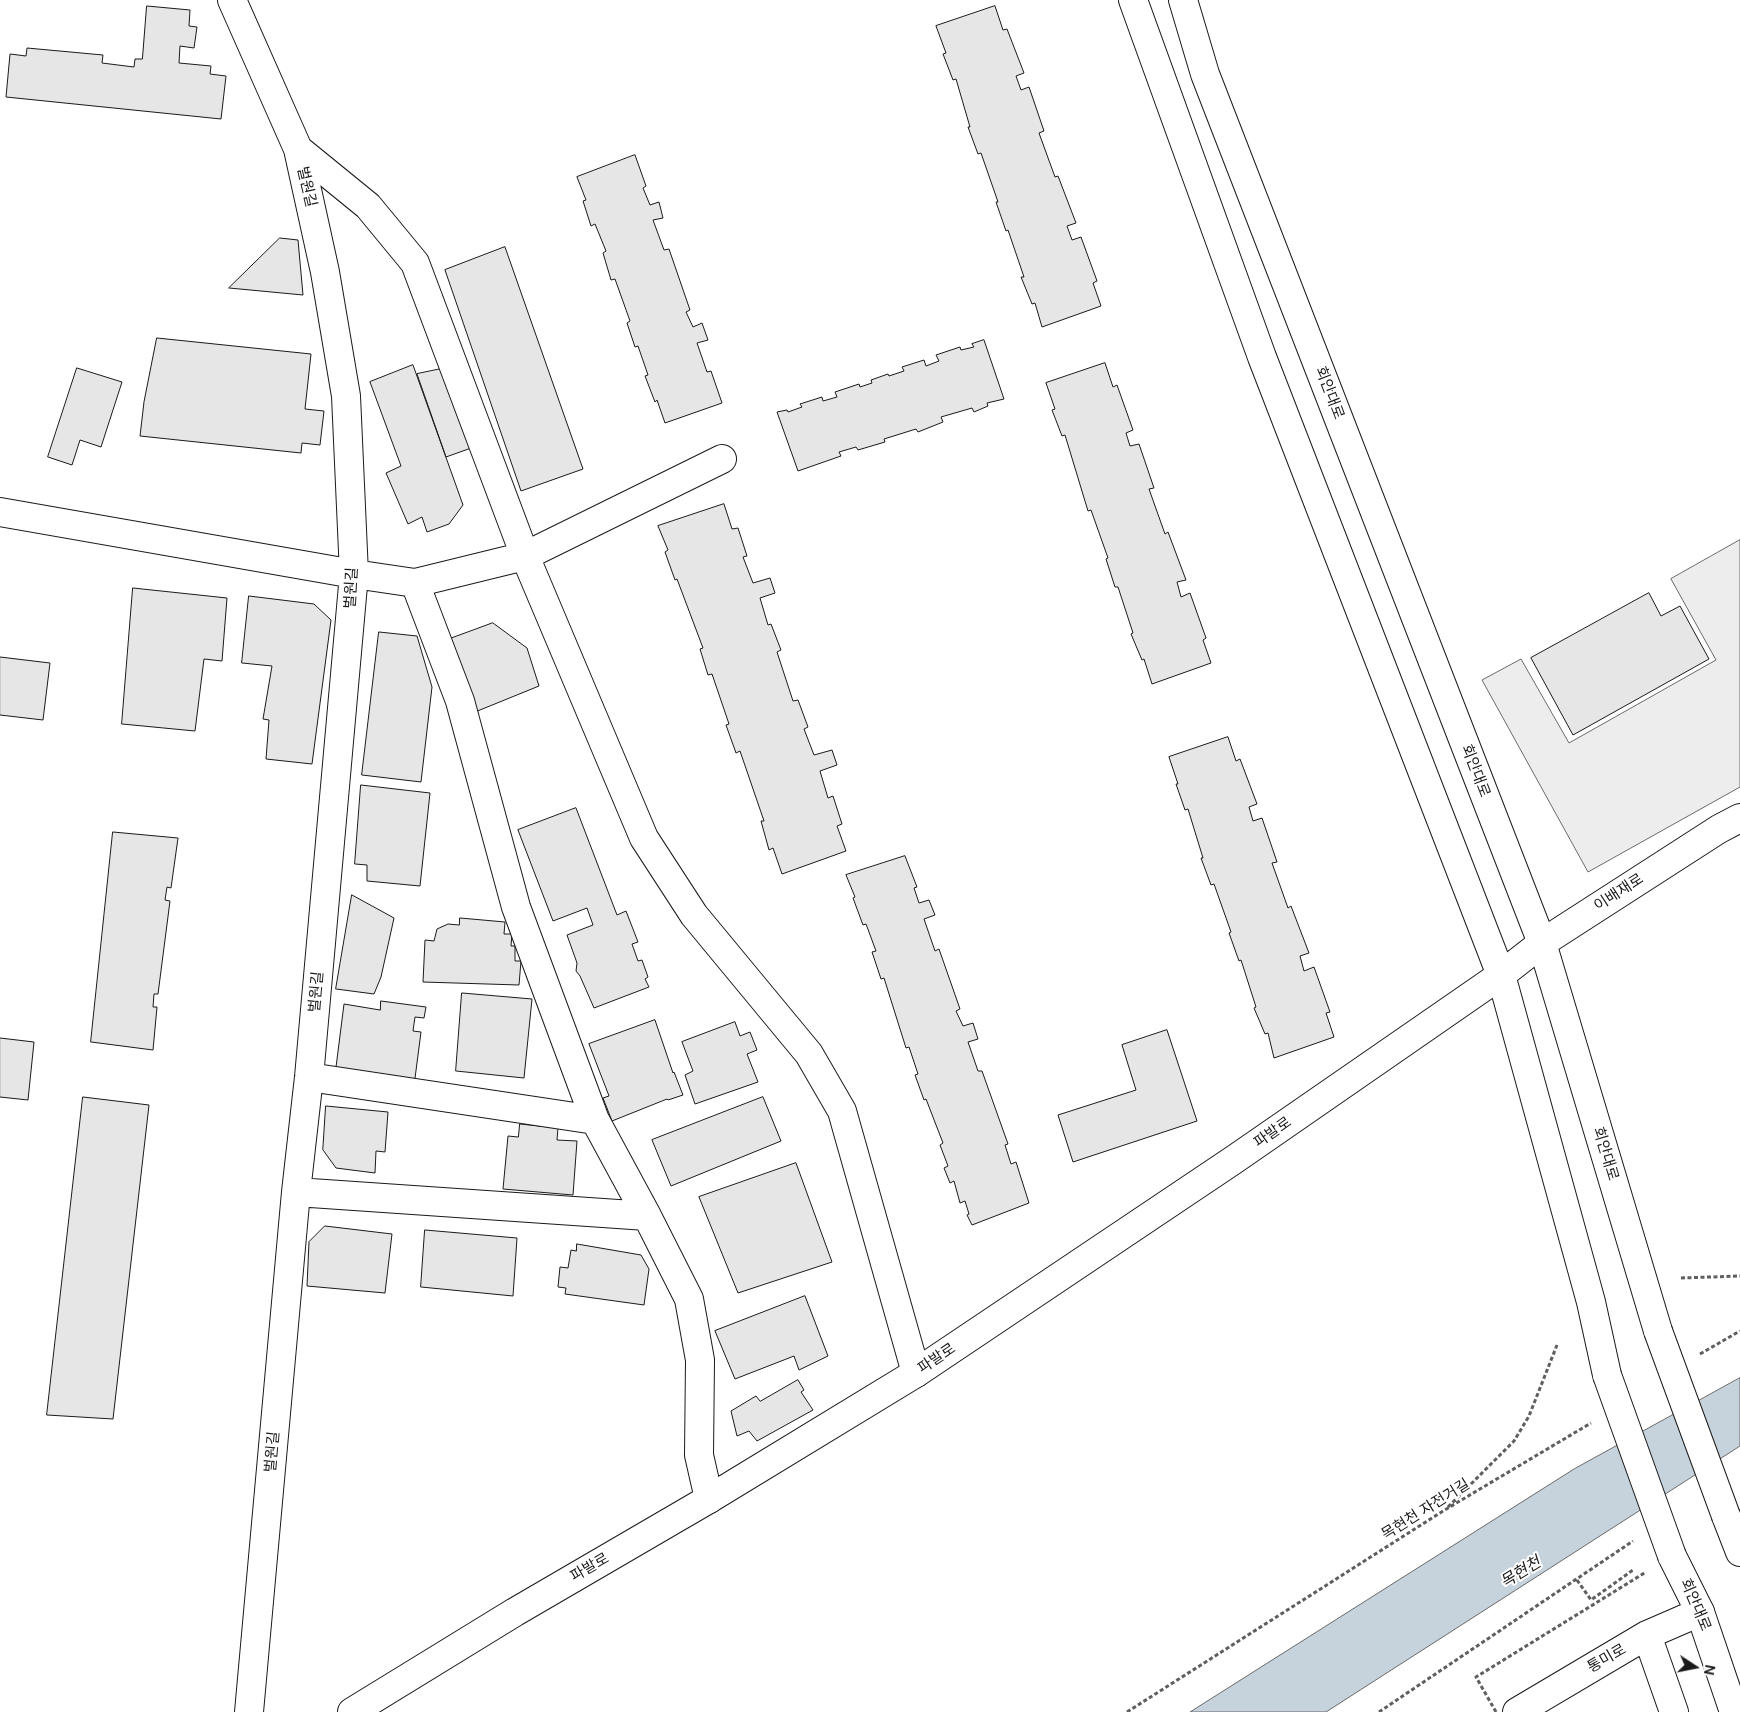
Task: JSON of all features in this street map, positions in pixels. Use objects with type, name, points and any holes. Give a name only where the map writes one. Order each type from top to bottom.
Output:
[{"type":"street","name":"벌원길","points":[[232,0],[298,149],[326,272],[346,396],[354,574],[249,1712]]},
{"type":"street","points":[[1133,0],[1262,357],[1501,975]]},
{"type":"street","name":"회안대로","points":[[1183,0],[1209,84],[1542,943],[1658,1331],[1740,1552]]},
{"type":"street","points":[[298,149],[368,206],[415,262],[525,556],[644,838],[694,915],[808,1054],[842,1111],[916,1373]]},
{"type":"street","points":[[0,512],[415,583],[525,556],[722,458]]},
{"type":"street","points":[[415,583],[460,701],[516,907],[595,1120],[689,1299],[700,1360],[699,1455],[709,1499]]},
{"type":"street","name":"이배재로","points":[[1501,975],[1542,943],[1719,829],[1740,818]]},
{"type":"street","name":"파발로","points":[[352,1712],[515,1612],[709,1499],[916,1373],[1235,1159],[1501,975]]},
{"type":"street","name":"회안대로","points":[[1501,975],[1591,1302],[1607,1376],[1672,1556],[1700,1612],[1734,1712]]},
{"type":"street","points":[[309,1077],[595,1120]]},
{"type":"street","points":[[296,1192],[647,1216]]},
{"type":"street","name":"통미로","points":[[1517,1712],[1648,1635],[1700,1612]]},
{"type":"street","points":[[1648,1635],[1674,1712]]},
{"type":"path","points":[[1681,1278],[1740,1276]]},
{"type":"path","points":[[1692,1359],[1740,1331]]},
{"type":"path","points":[[1443,1511],[1514,1441],[1529,1416],[1557,1345]]},
{"type":"path","name":"목현천 자전거길","points":[[1127,1712],[1443,1511],[1593,1422]]},
{"type":"path","points":[[1379,1712],[1641,1536]]},
{"type":"path","points":[[1577,1580],[1591,1600],[1633,1570]]},
{"type":"path","points":[[1496,1712],[1476,1677],[1646,1572]]},
{"type":"shaded area","points":[[1740,540],[1740,787],[1588,872],[1482,680],[1521,659],[1569,743],[1716,660],[1671,579]]},
{"type":"water","name":"목현천","points":[[1740,1378],[1740,1446],[1326,1712],[1190,1712],[1574,1469]]},
{"type":"building","points":[[147,6],[190,10],[189,26],[197,27],[194,48],[180,46],[179,63],[211,66],[210,74],[226,76],[221,119],[6,97],[10,54],[26,56],[27,48],[103,55],[102,63],[134,67],[135,59],[142,59]]},
{"type":"building","points":[[995,6],[1003,30],[1007,29],[1024,73],[1016,76],[1021,90],[1029,87],[1044,131],[1039,133],[1055,177],[1058,176],[1076,223],[1067,226],[1072,240],[1081,237],[1097,281],[1093,283],[1101,306],[1042,327],[1035,303],[1032,304],[1021,277],[1024,277],[1008,230],[1006,231],[981,153],[978,154],[968,127],[970,127],[956,79],[953,80],[943,54],[946,53],[936,26]]},
{"type":"building","points":[[635,155],[646,186],[643,188],[650,205],[659,202],[663,218],[653,220],[664,250],[669,249],[690,310],[686,312],[693,327],[702,323],[708,340],[697,343],[707,372],[711,371],[722,403],[665,423],[657,400],[655,402],[645,376],[648,375],[638,346],[635,347],[627,323],[630,321],[615,279],[611,280],[603,253],[606,251],[595,224],[591,226],[583,201],[586,200],[577,177]]},
{"type":"building","points":[[280,238],[298,240],[303,295],[229,288]]},
{"type":"building","points":[[505,247],[583,469],[521,491],[445,270]]},
{"type":"building","points":[[157,338],[311,354],[305,409],[324,411],[320,445],[302,443],[301,453],[140,436],[144,402]]},
{"type":"building","points":[[984,340],[1004,399],[987,403],[988,406],[974,412],[972,408],[941,417],[943,422],[918,432],[916,429],[884,439],[885,442],[858,450],[856,447],[839,452],[841,456],[798,471],[777,412],[787,410],[788,412],[802,407],[800,404],[822,397],[823,401],[837,397],[835,392],[859,384],[860,387],[872,383],[871,380],[904,371],[902,367],[924,360],[926,366],[939,361],[936,355],[960,347],[961,350],[974,347],[972,344]]},
{"type":"building","points":[[1105,363],[1113,387],[1117,385],[1133,430],[1126,433],[1130,446],[1139,444],[1154,488],[1149,489],[1165,534],[1168,532],[1186,580],[1177,582],[1181,597],[1190,593],[1206,638],[1203,640],[1211,663],[1152,684],[1144,659],[1142,660],[1131,634],[1133,633],[1118,587],[1115,587],[1106,559],[1108,558],[1091,510],[1088,511],[1065,435],[1062,436],[1052,410],[1055,409],[1046,383]]},
{"type":"building","points":[[413,365],[463,505],[449,524],[427,532],[422,517],[408,524],[386,473],[401,466],[370,382]]},
{"type":"building","points":[[77,368],[122,382],[101,447],[80,440],[72,465],[48,457]]},
{"type":"building","points":[[446,368],[474,447],[446,457],[417,374]]},
{"type":"building","points":[[724,504],[732,529],[738,528],[747,556],[743,557],[753,583],[770,578],[775,593],[760,598],[768,625],[771,624],[781,650],[777,652],[793,701],[798,700],[808,727],[804,729],[814,755],[832,750],[837,765],[820,771],[828,798],[833,796],[842,824],[837,826],[846,851],[782,874],[773,848],[769,850],[761,821],[764,821],[740,751],[736,753],[726,725],[729,724],[712,674],[708,675],[700,649],[703,648],[677,579],[675,580],[665,552],[668,550],[658,526]]},
{"type":"building","points":[[133,588],[227,598],[222,661],[204,659],[195,731],[122,724]]},
{"type":"building","points":[[1649,593],[1661,616],[1680,606],[1709,659],[1573,735],[1531,658]]},
{"type":"building","points":[[249,596],[314,604],[331,620],[312,764],[266,759],[269,720],[263,719],[272,666],[242,663]]},
{"type":"building","points":[[493,623],[527,648],[539,686],[475,712],[447,640]]},
{"type":"building","points":[[379,632],[417,636],[432,687],[421,782],[362,775]]},
{"type":"building","points":[[0,657],[50,663],[43,720],[0,715]]},
{"type":"building","points":[[1228,737],[1236,761],[1240,759],[1257,804],[1249,807],[1253,821],[1262,818],[1277,862],[1272,863],[1288,908],[1291,906],[1309,953],[1300,956],[1304,971],[1314,967],[1330,1012],[1326,1013],[1334,1037],[1274,1058],[1268,1033],[1265,1034],[1254,1008],[1256,1007],[1241,960],[1239,961],[1229,933],[1231,932],[1214,884],[1211,885],[1201,858],[1203,858],[1188,809],[1185,810],[1169,757]]},
{"type":"building","points":[[361,785],[430,793],[420,886],[367,881],[367,865],[355,864]]},
{"type":"building","points":[[576,808],[617,915],[626,911],[638,942],[632,944],[638,961],[642,960],[648,977],[645,979],[649,987],[594,1008],[576,971],[577,963],[567,935],[593,925],[587,908],[553,921],[518,830]]},
{"type":"building","points":[[113,832],[178,838],[171,888],[167,887],[165,900],[170,901],[158,994],[154,994],[153,1007],[157,1007],[153,1050],[91,1042]]},
{"type":"building","points":[[905,856],[917,887],[914,888],[919,903],[929,900],[935,915],[924,919],[935,951],[939,949],[960,1009],[956,1011],[963,1026],[973,1023],[978,1039],[968,1042],[978,1071],[982,1071],[1008,1144],[1005,1145],[1011,1164],[1016,1162],[1029,1203],[972,1225],[967,1215],[969,1214],[965,1201],[960,1203],[954,1181],[950,1183],[944,1168],[948,1166],[940,1145],[943,1143],[926,1099],[924,1100],[915,1075],[918,1074],[909,1047],[906,1048],[884,978],[881,979],[872,952],[876,951],[866,924],[863,925],[846,875]]},
{"type":"building","points":[[352,895],[394,918],[381,977],[374,994],[336,989]]},
{"type":"building","points":[[460,918],[505,922],[504,934],[512,934],[511,946],[515,946],[515,961],[521,961],[519,985],[423,982],[425,940],[434,941],[437,929],[448,924],[459,925]]},
{"type":"building","points":[[462,993],[532,999],[524,1078],[456,1071]]},
{"type":"building","points":[[381,1001],[426,1007],[424,1018],[415,1017],[413,1031],[421,1032],[414,1086],[335,1075],[344,1004],[380,1010]]},
{"type":"building","points":[[655,1020],[673,1073],[683,1095],[667,1099],[612,1121],[603,1098],[609,1096],[589,1044]]},
{"type":"building","points":[[735,1022],[740,1036],[750,1032],[757,1050],[747,1054],[758,1082],[695,1104],[685,1075],[693,1071],[682,1042]]},
{"type":"building","points":[[1167,1030],[1197,1121],[1073,1162],[1058,1115],[1136,1090],[1122,1045]]},
{"type":"building","points":[[0,1038],[34,1042],[28,1100],[0,1097]]},
{"type":"building","points":[[83,1097],[149,1105],[113,1419],[47,1415]]},
{"type":"building","points":[[763,1097],[781,1141],[671,1186],[652,1140]]},
{"type":"building","points":[[326,1106],[388,1112],[385,1152],[376,1151],[375,1173],[336,1168],[323,1150]]},
{"type":"building","points":[[520,1124],[558,1128],[557,1140],[577,1141],[573,1195],[503,1189],[508,1136],[518,1137]]},
{"type":"building","points":[[796,1163],[832,1262],[738,1293],[699,1197]]},
{"type":"building","points":[[325,1226],[392,1234],[385,1293],[307,1286],[309,1242]]},
{"type":"building","points":[[425,1230],[517,1238],[513,1296],[421,1287]]},
{"type":"building","points":[[577,1244],[641,1255],[649,1269],[644,1305],[565,1294],[566,1288],[558,1287],[560,1267],[568,1268],[571,1250],[576,1251]]},
{"type":"building","points":[[805,1296],[828,1356],[799,1370],[794,1356],[735,1379],[715,1331]]},
{"type":"building","points":[[798,1380],[804,1390],[801,1392],[813,1410],[757,1441],[749,1431],[737,1436],[731,1411],[756,1396],[760,1401]]}]
